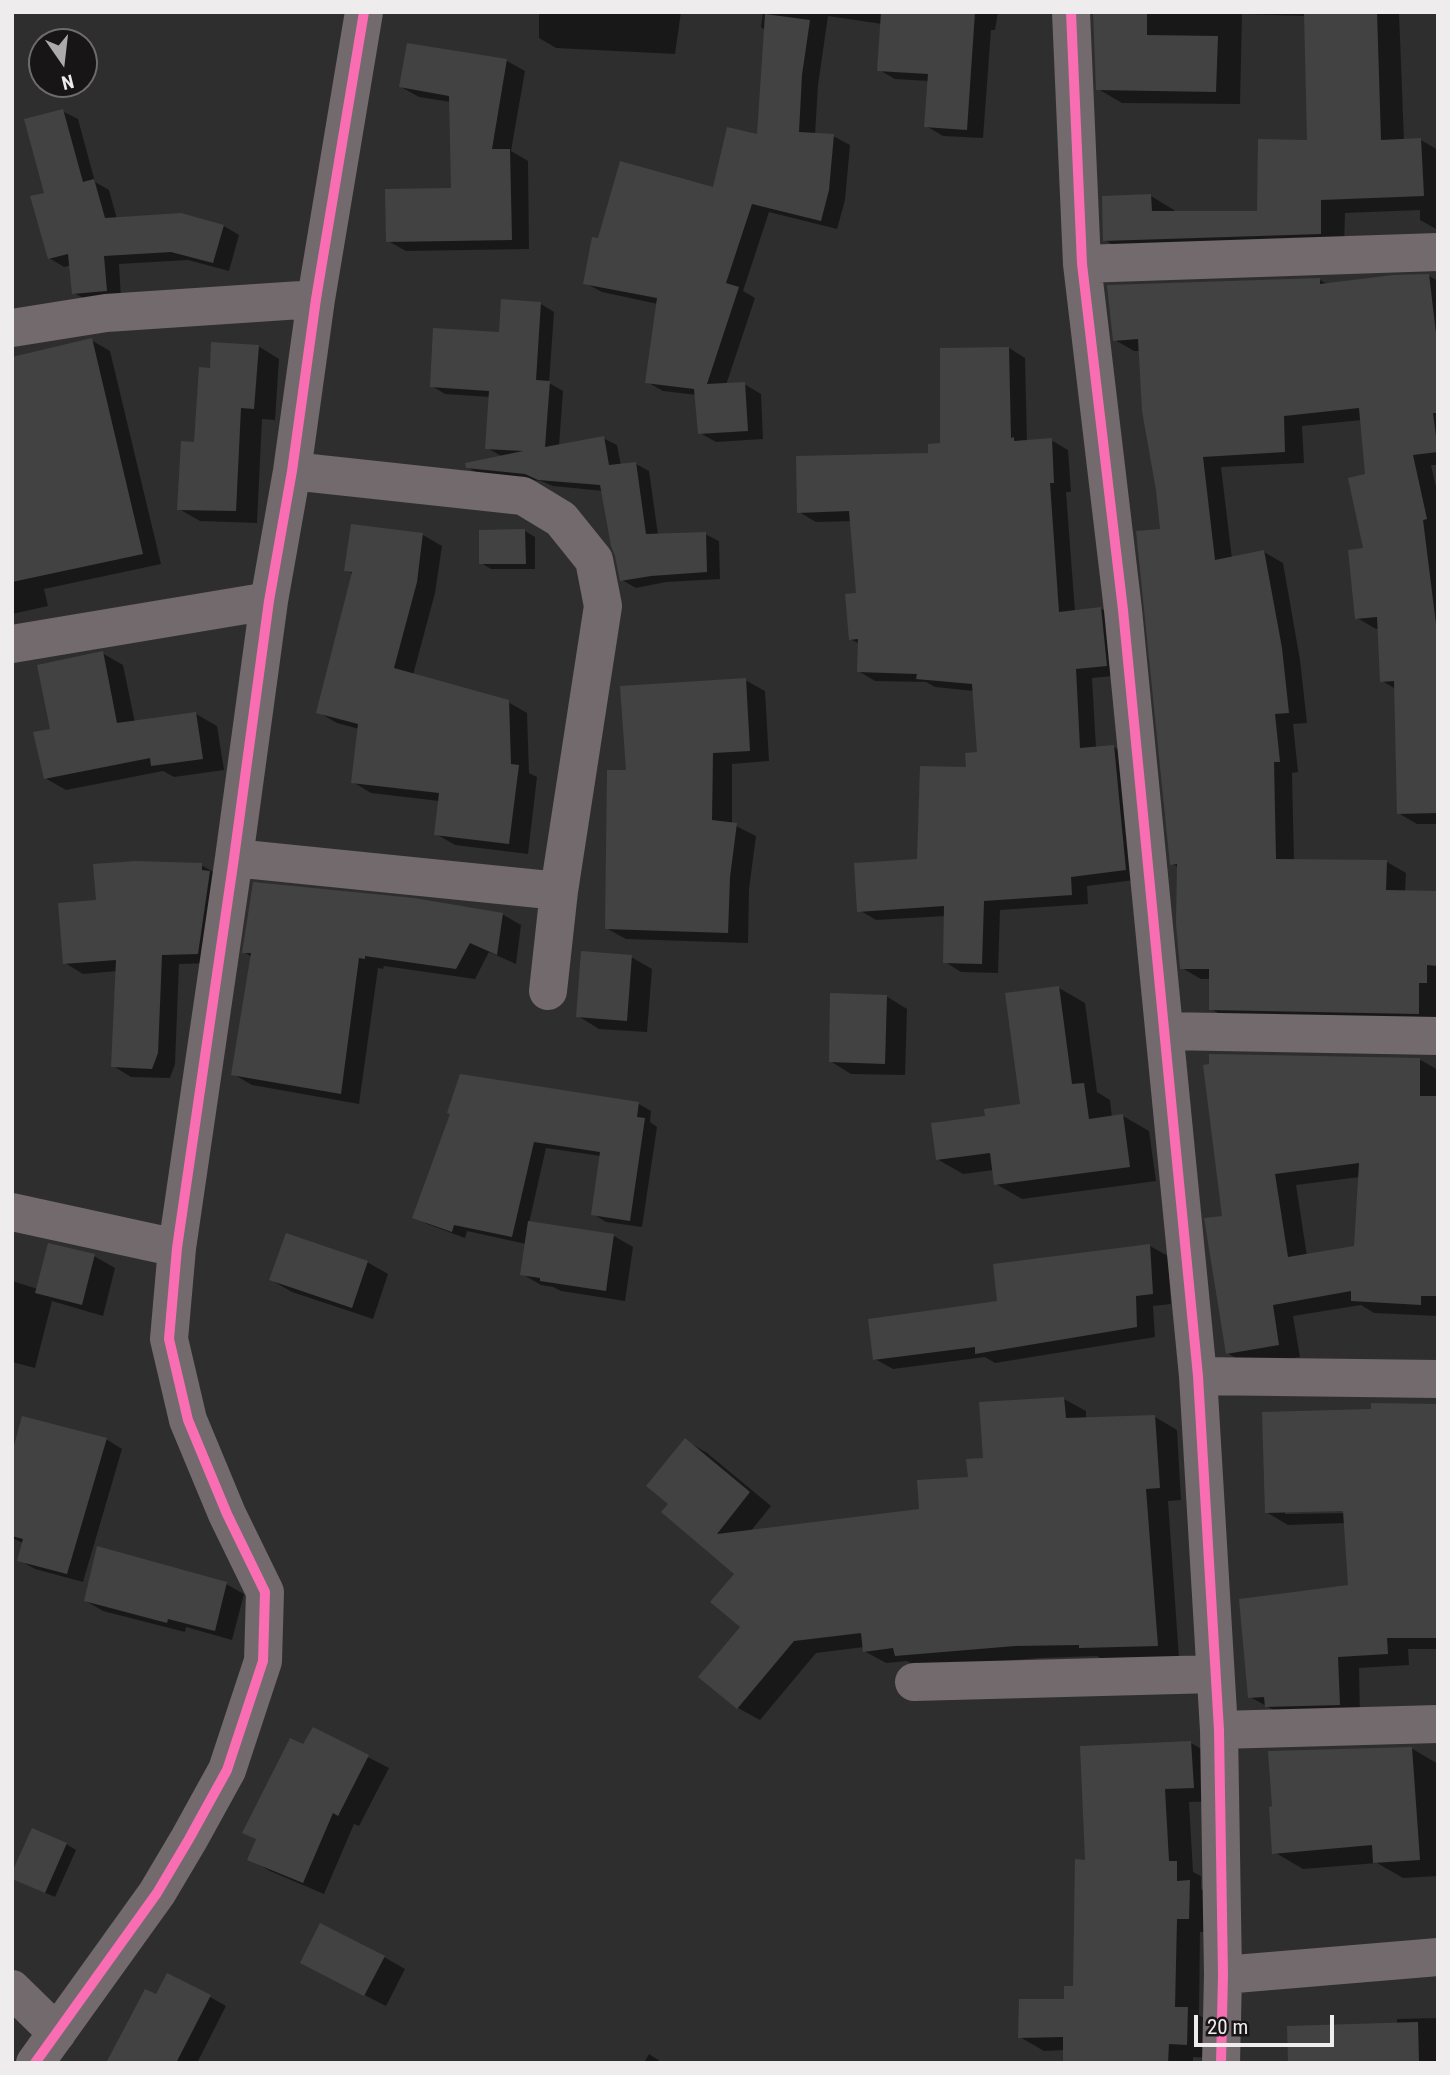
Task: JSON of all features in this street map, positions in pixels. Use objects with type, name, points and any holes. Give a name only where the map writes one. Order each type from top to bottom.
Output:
[{"type":"street","points":[[12,1989],[46,2048],[157,1893],[227,1770],[263,1661],[265,1592],[227,1514],[188,1420],[169,1339],[177,1248],[269,601],[364,12]]},
{"type":"street","points":[[1071,12],[1082,264],[1123,610],[1198,1376],[1219,1730],[1223,1975],[1221,2063]]},
{"type":"street","points":[[1082,264],[1438,252]]},
{"type":"street","points":[[12,328],[106,313],[316,299]]},
{"type":"street","points":[[292,471],[523,496],[561,519],[594,560],[603,606],[559,891],[548,991]]},
{"type":"street","points":[[12,644],[269,601]]},
{"type":"street","points":[[234,858],[559,891]]},
{"type":"street","points":[[1165,1031],[1438,1036]]},
{"type":"street","points":[[12,1212],[177,1248]]},
{"type":"street","points":[[1198,1376],[1438,1379]]},
{"type":"street","points":[[914,1682],[1215,1674]]},
{"type":"street","points":[[1219,1730],[1438,1724]]},
{"type":"street","points":[[1223,1975],[1438,1956]]},
{"type":"building","points":[[881,12],[975,12],[967,130],[924,127],[928,74],[877,71]]},
{"type":"building","points":[[1093,12],[1147,12],[1147,35],[1218,36],[1216,92],[1096,90]]},
{"type":"building","points":[[1304,12],[1377,12],[1381,140],[1421,138],[1424,196],[1321,200],[1321,234],[1103,241],[1102,196],[1151,194],[1152,211],[1257,211],[1258,139],[1307,140]]},
{"type":"building","points":[[765,14],[810,20],[802,75],[799,132],[834,134],[829,190],[821,221],[752,204],[726,283],[739,287],[707,384],[745,382],[748,431],[698,434],[694,389],[645,383],[657,298],[583,284],[592,237],[598,238],[620,161],[713,187],[727,127],[757,134]]},
{"type":"building","points":[[407,43],[507,59],[492,149],[510,149],[512,240],[386,242],[385,189],[451,188],[449,96],[399,87]]},
{"type":"building","points":[[63,109],[83,182],[94,179],[105,218],[181,213],[224,225],[213,263],[171,252],[104,256],[107,291],[72,294],[68,254],[48,259],[30,196],[44,193],[24,119]]},
{"type":"building","points":[[1429,274],[1438,350],[1438,413],[1433,413],[1438,452],[1413,455],[1427,519],[1423,520],[1438,640],[1438,813],[1397,814],[1394,681],[1380,682],[1377,617],[1355,619],[1348,550],[1363,548],[1348,478],[1365,474],[1359,408],[1284,416],[1285,452],[1203,457],[1215,560],[1264,550],[1282,648],[1289,713],[1275,714],[1280,762],[1274,762],[1276,859],[1387,860],[1386,890],[1438,891],[1438,966],[1427,965],[1427,983],[1419,983],[1419,1014],[1209,1010],[1209,969],[1180,969],[1176,924],[1177,864],[1170,865],[1136,531],[1160,529],[1142,411],[1138,339],[1113,341],[1107,285],[1320,278],[1320,284],[1393,275]]},
{"type":"building","points":[[501,299],[541,302],[536,380],[550,381],[545,447],[604,436],[609,465],[636,462],[646,534],[706,532],[707,572],[620,581],[600,485],[538,480],[525,474],[466,468],[465,463],[523,451],[485,449],[489,391],[430,387],[433,328],[499,332]]},
{"type":"building","points":[[92,338],[143,554],[12,582],[12,357]]},
{"type":"building","points":[[211,342],[259,345],[254,409],[241,408],[236,511],[177,510],[181,441],[194,442],[199,367],[210,368]]},
{"type":"building","points":[[1009,347],[1011,438],[1014,437],[1014,441],[1052,438],[1054,483],[1050,483],[1059,612],[1101,607],[1107,666],[1076,669],[1080,748],[1114,745],[1126,870],[1071,877],[1072,895],[984,901],[982,964],[943,963],[944,906],[857,912],[854,863],[917,859],[920,766],[966,767],[965,753],[977,752],[972,684],[916,679],[917,674],[857,672],[858,639],[849,640],[845,594],[856,593],[849,511],[797,513],[796,456],[928,453],[928,444],[940,443],[940,348]]},
{"type":"building","points":[[351,524],[423,533],[417,582],[394,668],[509,700],[511,764],[519,765],[509,844],[434,835],[439,793],[351,783],[358,724],[316,713],[352,572],[344,571]]},
{"type":"building","points":[[525,529],[526,564],[479,564],[479,530]]},
{"type":"building","points":[[103,651],[117,723],[196,712],[203,759],[151,766],[150,758],[44,779],[33,732],[50,729],[37,665]]},
{"type":"building","points":[[746,678],[750,751],[713,753],[712,820],[737,823],[730,877],[728,933],[605,929],[607,770],[626,770],[620,686]]},
{"type":"building","points":[[136,861],[202,863],[202,870],[210,871],[198,954],[162,955],[158,1053],[152,1069],[111,1067],[116,960],[63,964],[58,903],[96,900],[93,864]]},
{"type":"building","points":[[253,882],[414,898],[503,913],[497,955],[470,943],[456,969],[365,956],[365,959],[359,958],[341,1094],[231,1075],[251,953],[242,953]]},
{"type":"building","points":[[581,951],[632,955],[627,1021],[576,1017]]},
{"type":"building","points":[[1059,986],[1072,1084],[1084,1083],[1089,1119],[1123,1114],[1130,1167],[994,1185],[990,1153],[936,1160],[931,1123],[985,1116],[984,1109],[1020,1104],[1005,993]]},
{"type":"building","points":[[830,993],[887,995],[885,1064],[829,1062]]},
{"type":"building","points":[[1209,1054],[1420,1058],[1420,1096],[1438,1096],[1438,1296],[1421,1296],[1421,1305],[1351,1301],[1351,1291],[1273,1305],[1279,1345],[1226,1354],[1204,1218],[1222,1216],[1203,1065],[1209,1064]],"holes":[[[1359,1163],[1354,1246],[1288,1257],[1275,1174]]]},
{"type":"building","points":[[460,1074],[639,1102],[637,1117],[645,1118],[630,1221],[591,1215],[600,1152],[534,1142],[512,1237],[454,1225],[452,1232],[412,1218],[450,1114],[447,1113]]},
{"type":"building","points":[[528,1221],[614,1234],[606,1291],[540,1281],[540,1278],[520,1275]]},
{"type":"building","points":[[286,1233],[368,1261],[352,1308],[269,1280]]},
{"type":"building","points":[[48,1243],[95,1254],[82,1305],[35,1293]]},
{"type":"building","points":[[1150,1244],[1153,1294],[1136,1296],[1137,1327],[975,1354],[975,1347],[873,1360],[868,1319],[997,1301],[993,1264]]},
{"type":"building","points":[[1064,1397],[1066,1418],[1155,1415],[1160,1488],[1146,1489],[1158,1646],[1015,1646],[895,1656],[893,1648],[863,1652],[861,1633],[794,1641],[737,1709],[698,1677],[740,1627],[710,1602],[734,1574],[661,1512],[668,1504],[646,1486],[685,1438],[750,1492],[717,1534],[919,1509],[917,1480],[968,1477],[966,1459],[983,1458],[979,1402]]},
{"type":"building","points":[[1371,1403],[1438,1404],[1438,1638],[1387,1638],[1388,1654],[1338,1657],[1340,1705],[1265,1707],[1264,1697],[1248,1698],[1239,1599],[1348,1585],[1343,1511],[1265,1513],[1262,1412],[1371,1409]]},
{"type":"building","points":[[22,1416],[107,1438],[67,1574],[17,1561],[23,1539],[12,1536],[12,1453]]},
{"type":"building","points":[[97,1546],[227,1582],[215,1631],[168,1619],[167,1623],[84,1601]]},
{"type":"building","points":[[313,1727],[369,1755],[338,1816],[333,1813],[303,1883],[247,1860],[256,1839],[242,1833],[290,1738],[303,1744]]},
{"type":"building","points":[[1191,1741],[1194,1788],[1165,1789],[1169,1861],[1177,1861],[1177,1881],[1190,1880],[1189,1919],[1177,1919],[1175,2007],[1188,2007],[1187,2045],[1169,2044],[1168,2063],[1063,2063],[1063,2037],[1018,2038],[1019,1999],[1064,1999],[1064,1986],[1073,1986],[1075,1859],[1085,1860],[1080,1746]]},
{"type":"building","points":[[1412,1747],[1420,1860],[1373,1863],[1372,1845],[1272,1854],[1268,1751]]},
{"type":"building","points":[[32,1828],[67,1843],[45,1893],[12,1879],[12,1872]]},
{"type":"building","points":[[320,1923],[385,1956],[364,1996],[300,1963]]},
{"type":"building","points":[[167,1973],[211,1995],[176,2063],[106,2063],[145,1989],[156,1994]]},
{"type":"building","points":[[1418,2022],[1419,2063],[1288,2063],[1287,2026]]},
{"type":"cycle path","points":[[35,2063],[157,1893],[189,1839],[227,1770],[263,1661],[265,1592],[227,1514],[188,1420],[169,1339],[177,1248],[269,601],[364,12]]},
{"type":"cycle path","points":[[1071,12],[1082,264],[1123,610],[1198,1376],[1219,1730],[1223,1975],[1221,2063]]}]
